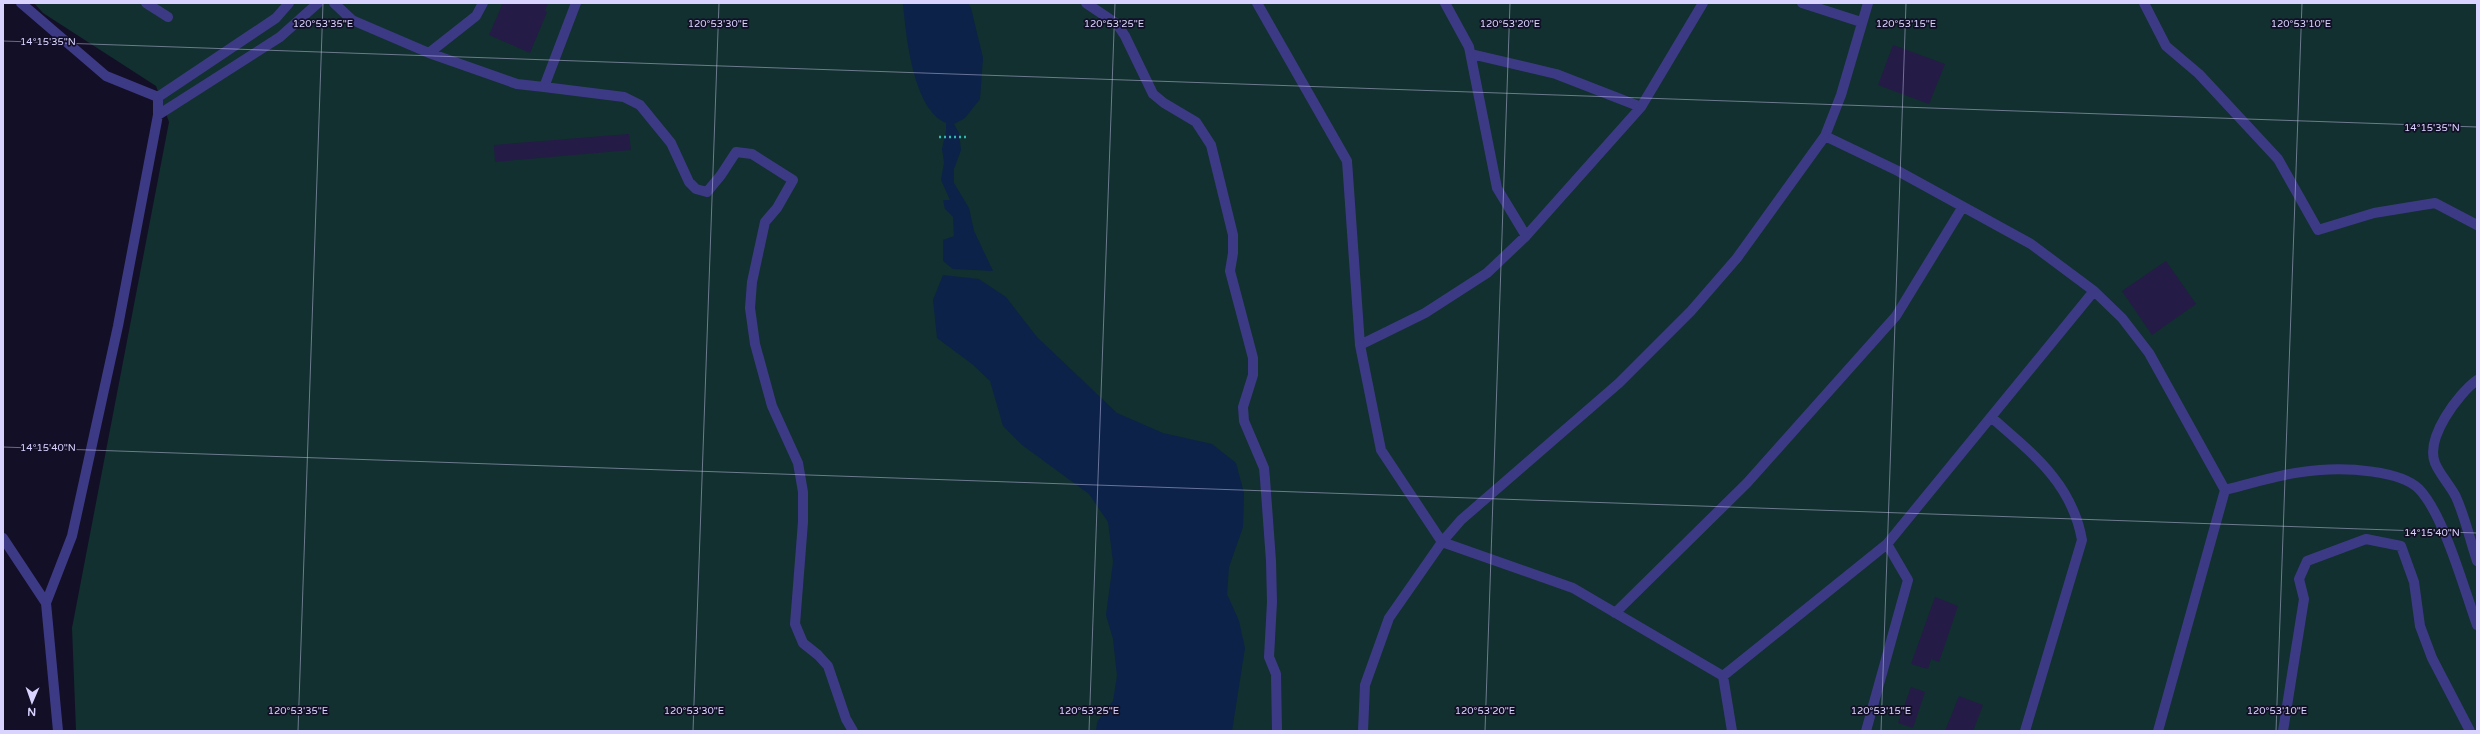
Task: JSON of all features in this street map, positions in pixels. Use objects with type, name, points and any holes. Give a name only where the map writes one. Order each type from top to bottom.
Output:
[{"type":"street","points":[[21,3],[106,76],[158,97]]},
{"type":"street","points":[[146,3],[168,17]]},
{"type":"street","points":[[158,97],[276,18],[289,3]]},
{"type":"street","points":[[158,115],[280,37],[318,3]]},
{"type":"street","points":[[334,3],[352,20],[429,53],[518,84],[624,97],[640,105],[671,143],[689,182],[696,189],[707,192],[721,175],[736,152],[752,154],[793,180],[777,208],[765,222],[752,282],[750,308],[755,344],[772,406],[798,463],[803,492],[803,522],[795,624],[803,643],[818,655],[828,666],[846,719],[853,731]]},
{"type":"street","points":[[429,53],[476,16],[483,3]]},
{"type":"street","points":[[544,87],[576,3]]},
{"type":"street","points":[[1086,3],[1117,24],[1125,36],[1153,94],[1164,103],[1196,122],[1211,145],[1233,235],[1233,253],[1230,271],[1253,358],[1253,375],[1244,401],[1244,421],[1264,468],[1271,561],[1272,602],[1269,657],[1276,674],[1277,731]]},
{"type":"street","points":[[1258,3],[1347,161],[1360,345],[1381,450],[1442,542],[1573,588],[1723,676]]},
{"type":"street","points":[[1445,3],[1469,47],[1471,54],[1497,188],[1526,236]]},
{"type":"street","points":[[1360,345],[1425,313],[1487,273],[1526,236],[1641,107],[1702,3]]},
{"type":"street","points":[[1802,3],[1861,22]]},
{"type":"street","points":[[1363,731],[1365,685],[1389,618],[1442,542],[1461,520],[1614,388],[1691,312],[1737,258],[1825,136],[1841,95],[1861,22],[1868,3]]},
{"type":"street","points":[[2144,3],[2166,46],[2199,74],[2278,159],[2318,230],[2374,214],[2434,203],[2477,225]]},
{"type":"street","points":[[1471,54],[1556,74],[1641,107]]},
{"type":"street","points":[[58,731],[46,603],[72,536],[118,326],[158,115],[158,97]]},
{"type":"street","points":[[1825,136],[1898,171],[1962,208],[2031,244],[2094,291],[2122,318],[2149,353],[2225,490],[2158,731]]},
{"type":"street","points":[[1615,613],[1746,483],[1896,316],[1962,208]]},
{"type":"street","points":[[1723,676],[1887,544],[2094,291]]},
{"type":"street","points":[[2477,380],[2465,389],[2436,434],[2432,450],[2435,463],[2456,497],[2477,562]]},
{"type":"street","points":[[1991,417],[2043,463],[2060,486],[2078,518],[2082,540],[2025,731]]},
{"type":"street","points":[[2225,490],[2266,480],[2320,470],[2380,473],[2411,482],[2420,490],[2438,517],[2477,625]]},
{"type":"street","points":[[3,538],[46,603]]},
{"type":"street","points":[[2283,731],[2304,599],[2299,579],[2308,562],[2366,539],[2401,546],[2414,582],[2420,626],[2432,658],[2470,731]]},
{"type":"street","points":[[1866,731],[1908,580],[1887,544]]},
{"type":"street","points":[[1723,676],[1732,731]]},
{"type":"path","points":[[939,137],[968,137]]},
{"type":"green space","points":[[34,3],[2477,3],[2477,731],[76,731],[72,628],[169,122],[156,86],[43,13]]},
{"type":"water","points":[[903,3],[968,3],[971,8],[983,58],[980,99],[965,118],[954,124],[959,133],[961,150],[954,169],[954,183],[969,208],[974,231],[993,271],[953,269],[943,261],[943,240],[954,236],[953,217],[945,209],[943,200],[950,200],[941,180],[944,162],[942,149],[946,131],[946,123],[935,115],[926,103],[919,88],[909,52]]},
{"type":"water","points":[[943,275],[979,279],[1006,297],[1037,337],[1117,413],[1163,433],[1212,444],[1236,463],[1244,493],[1243,527],[1229,567],[1227,594],[1239,621],[1245,648],[1232,731],[1096,731],[1097,722],[1113,701],[1117,676],[1113,639],[1106,615],[1113,562],[1108,522],[1089,494],[1022,445],[1003,426],[990,381],[972,364],[937,338],[933,300]]},
{"type":"building","points":[[503,3],[548,3],[545,11],[547,12],[530,53],[489,35]]},
{"type":"building","points":[[1893,45],[1945,64],[1929,104],[1878,85]]},
{"type":"building","points":[[629,134],[631,150],[495,162],[494,145]]},
{"type":"building","points":[[2166,261],[2196,304],[2152,335],[2122,291]]},
{"type":"building","points":[[1935,597],[1958,606],[1939,662],[1931,659],[1928,669],[1911,664]]},
{"type":"building","points":[[1911,687],[1925,692],[1913,728],[1898,723]]},
{"type":"building","points":[[1959,696],[1983,705],[1973,731],[1945,731]]}]
